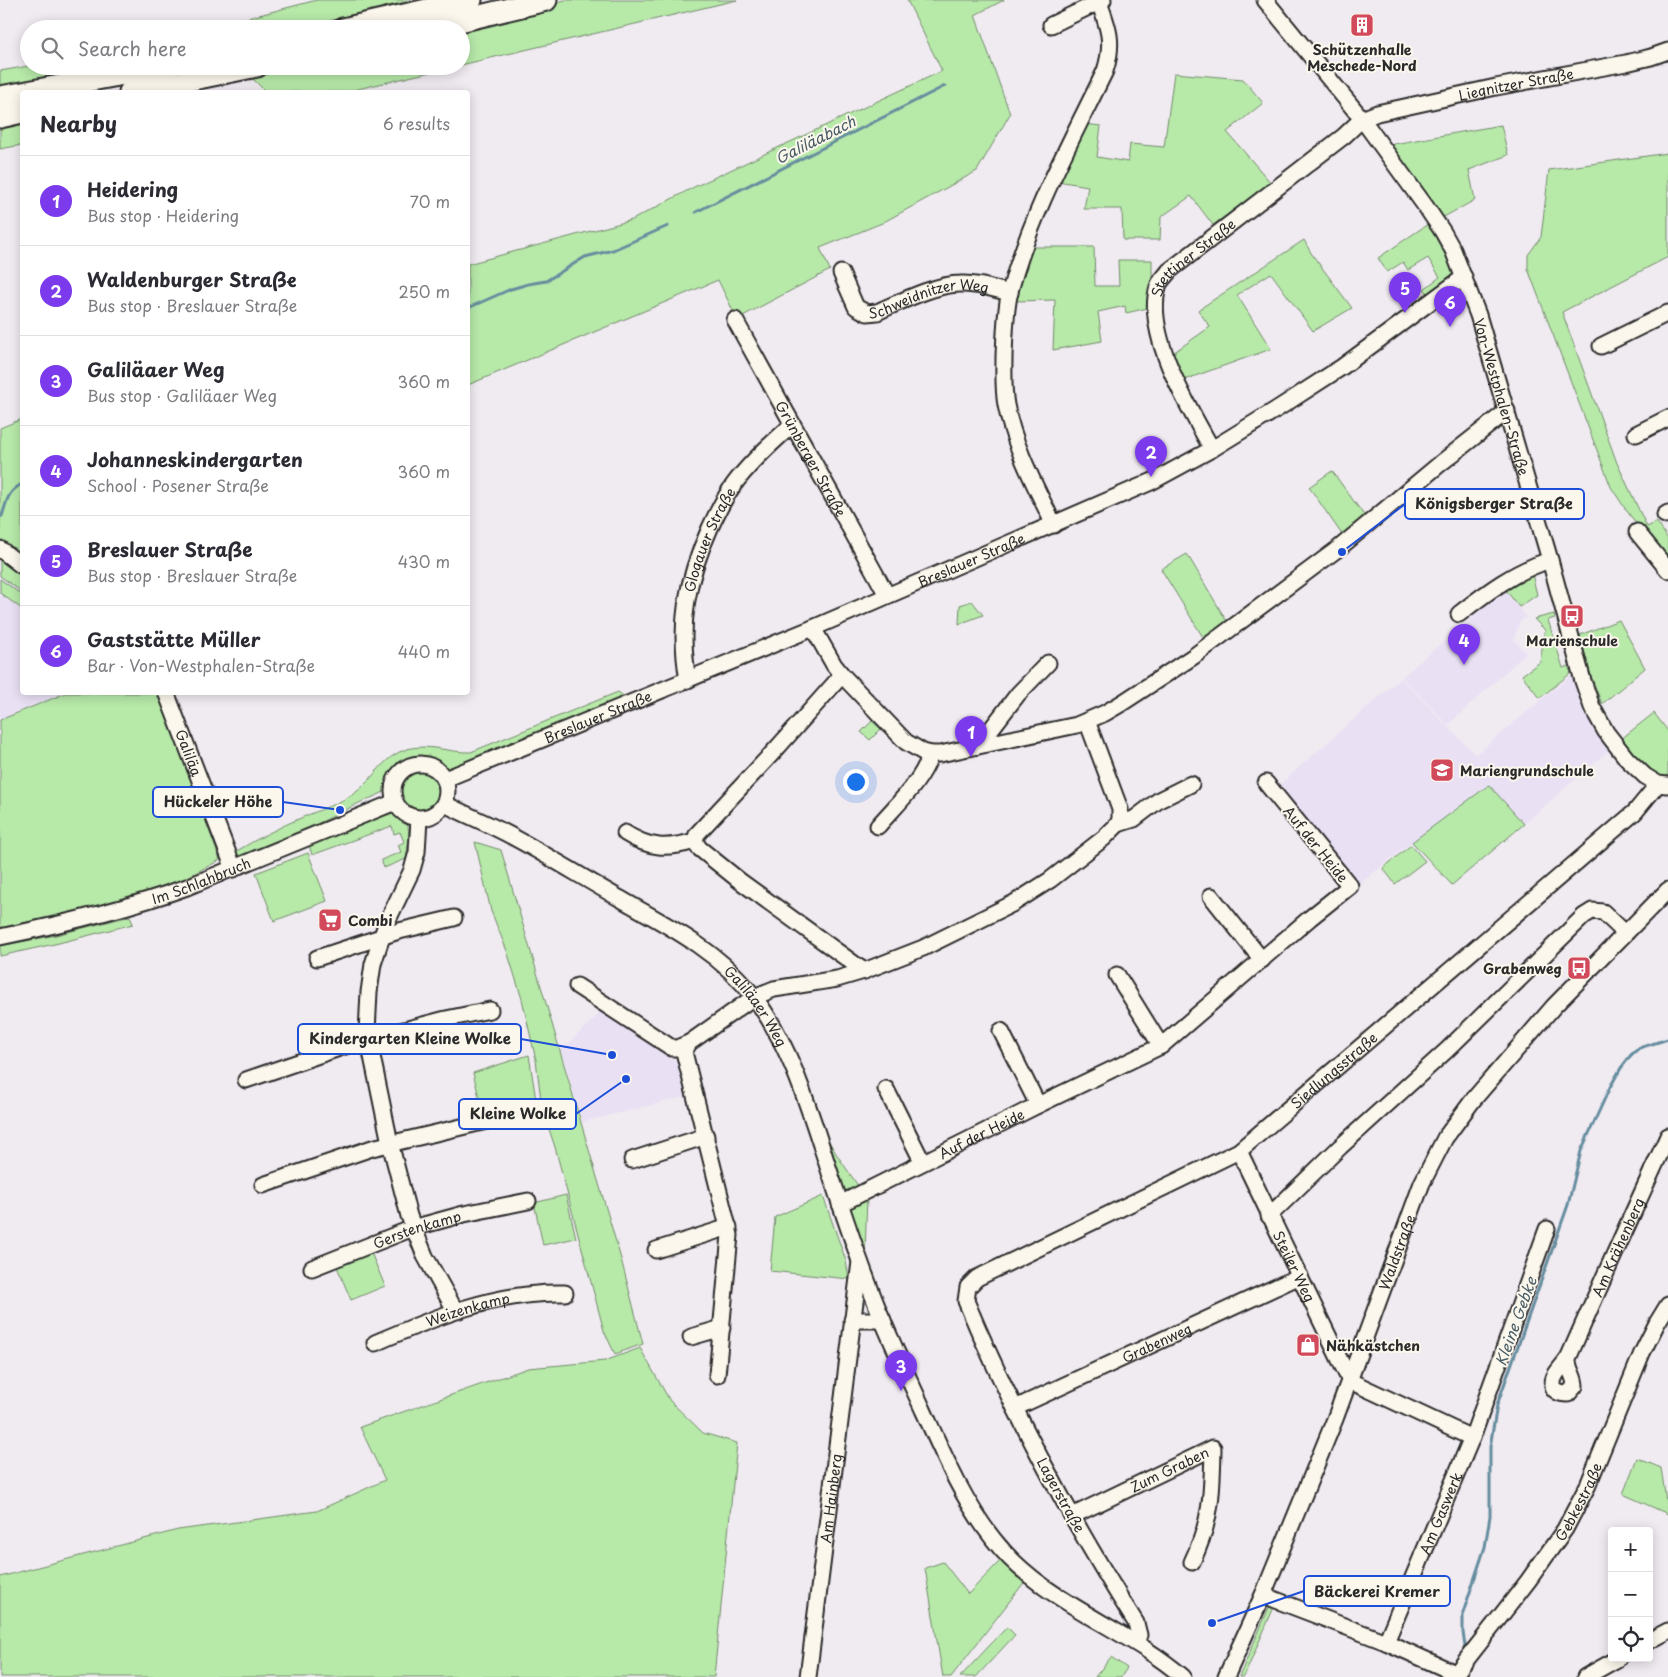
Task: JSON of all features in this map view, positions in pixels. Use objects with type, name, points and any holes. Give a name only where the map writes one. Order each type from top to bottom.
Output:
[{"type":"highway","points":[[383,20],[471,0]]},
{"type":"highway","points":[[464,20],[546,0]]},
{"type":"highway","points":[[38,90],[119,75]]},
{"type":"highway","points":[[140,90],[213,75]]},
{"type":"highway","points":[[0,98],[20,93]]},
{"type":"highway","points":[[0,116],[20,112]]},
{"type":"street","name":"Von-Westphalen-Straße","points":[[1265,0],[1362,119],[1443,232],[1464,277],[1478,315],[1550,560],[1583,681],[1596,716],[1612,742],[1621,752],[1645,776],[1663,784]]},
{"type":"street","points":[[1051,25],[1101,1],[1111,41],[1110,56],[1105,72],[1041,203],[1030,230],[1010,293],[1005,325],[1004,381],[1006,405],[1021,452],[1054,525]]},
{"type":"street","name":"Liegnitzer Straße","points":[[1362,119],[1377,113],[1496,87],[1626,63],[1668,51]]},
{"type":"street","name":"Stettiner Straße","points":[[1212,449],[1187,405],[1165,354],[1156,314],[1158,285],[1169,271],[1344,136],[1362,119]]},
{"type":"street","name":"Schweidnitzer Weg","points":[[841,273],[856,307],[867,313],[877,312],[934,288],[955,284],[976,285],[1010,293]]},
{"type":"street","name":"Breslauer Straße","points":[[445,779],[813,628],[1153,481],[1212,449],[1277,409],[1342,366],[1464,277]]},
{"type":"street","points":[[1601,346],[1668,313]]},
{"type":"street","name":"Grünberger Straße","points":[[735,320],[887,595]]},
{"type":"street","points":[[813,628],[834,665],[842,675],[906,742],[916,749],[931,754],[940,754],[1065,728],[1105,713],[1194,656],[1338,548],[1441,463],[1507,412]]},
{"type":"street","points":[[1636,434],[1668,418]]},
{"type":"street","name":"Glogauer Straße","points":[[688,680],[683,648],[683,625],[691,576],[702,545],[725,496],[737,479],[752,462],[792,425]]},
{"type":"street","points":[[1637,532],[1668,570]]},
{"type":"street","points":[[0,549],[20,564]]},
{"type":"street","points":[[1459,614],[1509,578],[1528,568],[1550,560]]},
{"type":"street","points":[[978,746],[1018,694],[1048,663]]},
{"type":"street","points":[[842,675],[697,834],[695,841],[699,848],[740,881],[864,971]]},
{"type":"street","name":"Galiläa","points":[[167,695],[234,868]]},
{"type":"street","points":[[577,986],[672,1048],[677,1048],[689,1043],[754,996],[774,989],[864,971],[923,948],[1014,903],[1050,880],[1104,838],[1118,824],[1120,809],[1087,721]]},
{"type":"street","points":[[878,826],[920,778],[931,754]]},
{"type":"street","points":[[412,766],[431,766],[445,779],[448,792],[444,804],[434,815],[419,819],[404,814],[395,802],[393,789],[397,777],[406,768],[412,766]]},
{"type":"street","name":"Auf der Heide","points":[[840,1204],[922,1161],[1161,1046],[1350,886],[1266,783]]},
{"type":"street","points":[[1118,824],[1134,819],[1159,800],[1191,784]]},
{"type":"street","name":"Siedlungsstraße","points":[[966,1291],[976,1278],[1009,1264],[1239,1151],[1636,812],[1663,784]]},
{"type":"street","name":"Im Schlahbruch","points":[[0,937],[65,923],[187,888],[395,802]]},
{"type":"street","name":"Galiläaer Weg","points":[[444,804],[517,839],[681,934],[717,959],[754,996],[786,1051],[812,1119],[860,1261],[883,1320],[970,1507],[995,1542],[1012,1560],[1045,1588],[1136,1643]]},
{"type":"street","points":[[419,819],[417,852],[412,870],[381,937],[373,964],[369,992],[368,1039],[401,1191],[413,1228],[430,1266],[455,1310]]},
{"type":"street","points":[[625,833],[643,843],[660,847],[675,847],[695,841]]},
{"type":"street","name":"Waldstraße","points":[[1226,1677],[1263,1594],[1350,1381],[1419,1192],[1445,1138],[1473,1100],[1554,1006],[1668,890]]},
{"type":"street","points":[[1211,896],[1262,960]]},
{"type":"street","points":[[1269,1216],[1308,1177],[1447,1050],[1588,913],[1595,911],[1603,912],[1625,933]]},
{"type":"street","points":[[317,958],[381,937],[454,918]]},
{"type":"street","points":[[1117,975],[1161,1046]]},
{"type":"street","points":[[246,1080],[368,1039],[490,1010]]},
{"type":"street","name":"Auf der Heide","points":[[1001,1032],[1038,1105]]},
{"type":"street","points":[[689,1043],[684,1056],[729,1227],[729,1256],[717,1375]]},
{"type":"street","name":"Auf der Heide","points":[[886,1089],[922,1161]]},
{"type":"street","points":[[263,1185],[323,1163],[390,1143],[491,1120]]},
{"type":"street","points":[[632,1160],[706,1136]]},
{"type":"street","name":"Am Krähenberg","points":[[1568,1360],[1668,1136]]},
{"type":"street","name":"Steiler Weg","points":[[1239,1151],[1350,1381]]},
{"type":"street","name":"Gerstenkamp","points":[[312,1268],[413,1228],[472,1212],[528,1201]]},
{"type":"street","points":[[656,1250],[729,1227]]},
{"type":"street","name":"Am Gaswerk","points":[[1386,1642],[1472,1438],[1547,1229]]},
{"type":"street","name":"Am Hainberg","points":[[808,1677],[860,1261]]},
{"type":"street","name":"Grabenweg","points":[[1015,1408],[1300,1276]]},
{"type":"street","name":"Lagerstraße","points":[[966,1291],[966,1301],[1015,1408],[1095,1558],[1136,1622],[1139,1635],[1136,1643]]},
{"type":"street","name":"Weizenkamp","points":[[375,1343],[455,1310],[520,1296],[565,1293]]},
{"type":"street","name":"Gebkestraße","points":[[1454,1675],[1528,1581],[1565,1529],[1588,1485],[1642,1353],[1668,1305]]},
{"type":"street","points":[[852,1320],[883,1320]]},
{"type":"street","points":[[691,1337],[722,1328]]},
{"type":"street","points":[[1350,1381],[1472,1438]]},
{"type":"street","name":"Zum Graben","points":[[1072,1516],[1214,1448],[1211,1504],[1208,1522],[1202,1542],[1192,1562]]},
{"type":"street","points":[[1263,1594],[1386,1642],[1454,1675]]},
{"type":"street","points":[[1653,1639],[1668,1631]]},
{"type":"street","points":[[1136,1643],[1169,1665],[1183,1677]]},
{"type":"street","points":[[1585,1677],[1612,1662]]},
{"type":"shaded area","points":[[0,576],[20,591],[20,695],[61,695],[0,720]]},
{"type":"shaded area","points":[[1504,590],[1526,617],[1519,622],[1514,640],[1526,653],[1448,725],[1402,677]]},
{"type":"shaded area","name":"Mariengrundschule","points":[[1575,672],[1578,690],[1586,714],[1593,727],[1610,749],[1524,824],[1489,785],[1358,885],[1277,787],[1401,678],[1475,755]]},
{"type":"shaded area","points":[[603,1010],[677,1062],[688,1096],[582,1122],[561,1051]]},
{"type":"green space","points":[[317,0],[412,0],[333,20],[240,20]]},
{"type":"green space","points":[[565,0],[737,0],[470,63],[470,24]]},
{"type":"green space","points":[[907,0],[1004,0],[975,15],[1010,114],[977,171],[882,223],[820,248],[830,270],[737,319],[718,280],[470,384],[470,263],[632,220],[694,187],[942,71]]},
{"type":"green space","points":[[20,68],[20,75],[74,75],[0,89],[0,71]]},
{"type":"green space","points":[[1174,73],[1243,79],[1263,103],[1227,132],[1271,183],[1213,225],[1191,196],[1161,217],[1160,240],[1123,240],[1122,209],[1084,209],[1088,186],[1057,181],[1084,124],[1101,126],[1097,157],[1128,162],[1130,144],[1164,147]]},
{"type":"green space","points":[[264,75],[418,75],[354,90],[264,90],[252,78]]},
{"type":"green space","points":[[20,125],[20,145],[0,149],[0,129]]},
{"type":"green space","points":[[1501,125],[1508,155],[1469,170],[1475,200],[1440,219],[1388,145]]},
{"type":"green space","points":[[1668,153],[1668,257],[1562,312],[1617,463],[1647,527],[1657,522],[1668,539],[1668,565],[1611,487],[1528,269],[1528,255],[1541,237],[1549,170]]},
{"type":"green space","points":[[1428,224],[1453,269],[1453,275],[1428,294],[1424,289],[1440,277],[1428,258],[1408,270],[1403,262],[1387,272],[1378,258]]},
{"type":"green space","points":[[1304,240],[1311,253],[1352,308],[1313,331],[1271,273],[1237,295],[1271,349],[1181,381],[1170,355],[1210,327],[1198,310]]},
{"type":"green space","points":[[1029,247],[1094,247],[1095,286],[1119,286],[1118,260],[1152,260],[1152,307],[1126,313],[1125,306],[1098,312],[1102,341],[1053,350],[1055,300],[1013,301]]},
{"type":"green space","points":[[20,420],[20,591],[0,576],[0,428]]},
{"type":"green space","points":[[1332,471],[1366,518],[1343,536],[1309,487]]},
{"type":"green space","points":[[1187,554],[1229,625],[1206,642],[1161,569]]},
{"type":"green space","points":[[1532,574],[1537,595],[1519,607],[1505,589]]},
{"type":"green space","points":[[0,579],[20,594],[20,608],[0,593]]},
{"type":"green space","points":[[972,601],[983,615],[959,624],[960,605]]},
{"type":"green space","points":[[1554,614],[1555,618],[1548,620],[1563,668],[1568,666],[1571,673],[1540,698],[1522,675],[1540,662],[1545,630],[1534,619]]},
{"type":"green space","points":[[1619,620],[1645,668],[1602,704],[1591,676],[1580,635]]},
{"type":"green space","points":[[618,692],[625,697],[449,769],[431,762],[417,759],[412,760],[396,771],[389,786],[382,793],[238,859],[235,852],[285,825],[349,797],[362,787],[385,762],[399,752],[415,747],[423,747],[471,752]]},
{"type":"green space","points":[[61,695],[160,695],[220,860],[149,897],[0,927],[0,720]]},
{"type":"green space","points":[[1654,713],[1668,731],[1668,776],[1652,773],[1640,763],[1621,739]]},
{"type":"green space","points":[[872,721],[881,729],[870,740],[861,732]]},
{"type":"green space","points":[[421,771],[436,777],[442,792],[436,807],[421,813],[406,807],[400,792],[406,777]]},
{"type":"green space","points":[[1489,785],[1524,824],[1452,885],[1412,842]]},
{"type":"green space","points":[[390,814],[398,815],[407,824],[409,838],[406,859],[384,868],[381,860],[401,852],[398,845],[404,842],[400,832],[394,834],[392,826],[312,855],[309,845]]},
{"type":"green space","points":[[475,842],[501,850],[621,1259],[643,1344],[615,1354],[604,1331],[555,1147],[542,1108],[536,1060],[522,999],[507,951],[491,911]]},
{"type":"green space","points":[[1411,845],[1425,861],[1395,884],[1383,868]]},
{"type":"green space","points":[[308,853],[327,901],[274,921],[256,873]]},
{"type":"green space","points":[[130,916],[133,924],[0,956],[0,946],[56,935]]},
{"type":"green space","points":[[529,1055],[536,1100],[534,1105],[486,1114],[482,1109],[473,1073]]},
{"type":"green space","points":[[820,1126],[859,1187],[848,1190],[842,1187]]},
{"type":"green space","points":[[566,1195],[576,1238],[543,1245],[534,1203]]},
{"type":"green space","points":[[823,1196],[846,1261],[849,1279],[770,1271],[775,1217]]},
{"type":"green space","points":[[867,1196],[865,1254],[851,1210],[852,1204]]},
{"type":"green space","points":[[369,1248],[385,1286],[351,1300],[335,1262]]},
{"type":"green space","points":[[640,1348],[670,1401],[703,1433],[737,1443],[714,1677],[0,1677],[0,1577],[178,1530],[317,1511],[385,1480],[360,1427],[528,1368],[605,1361]]},
{"type":"green space","points":[[1637,1458],[1661,1468],[1668,1514],[1623,1494]]},
{"type":"green space","points":[[1000,1561],[1026,1580],[951,1677],[943,1677],[925,1568],[943,1562],[968,1594]]},
{"type":"green space","points":[[1271,1603],[1330,1624],[1328,1629],[1274,1607],[1244,1677],[1239,1677]]},
{"type":"green space","points":[[1007,1627],[1015,1635],[976,1677],[960,1677]]},
{"type":"green space","points":[[1111,1657],[1127,1668],[1121,1677],[1095,1677]]},
{"type":"waterway","name":"Galiläabach","points":[[696,212],[945,86]]},
{"type":"waterway","name":"Galiläabach","points":[[470,307],[511,289],[546,281],[585,257],[613,250],[668,226]]},
{"type":"waterway","name":"Galiläabach","points":[[0,517],[10,494],[20,485]]},
{"type":"waterway","name":"Kleine Gebke","points":[[1465,1647],[1463,1613],[1485,1547],[1490,1516],[1490,1447],[1497,1405],[1568,1205],[1581,1151],[1610,1087],[1631,1055],[1639,1048],[1668,1039]]},
{"type":"place","name":"Schützenhalle Meschede-Nord","points":[[1362,25]]},
{"type":"place","name":"Breslauer Straße","points":[[1405,313]]},
{"type":"place","name":"Gaststätte Müller","points":[[1450,327]]},
{"type":"place","name":"Waldenburger Straße","points":[[1151,477]]},
{"type":"place","name":"Königsberger Straße","points":[[1342,552]]},
{"type":"place","name":"Marienschule","points":[[1572,616]]},
{"type":"place","name":"Johanneskindergarten","points":[[1464,665]]},
{"type":"place","name":"Heidering","points":[[971,757]]},
{"type":"place","name":"Mariengrundschule","points":[[1442,770]]},
{"type":"place","name":"Hückeler Höhe","points":[[340,810]]},
{"type":"place","name":"Combi","points":[[330,920]]},
{"type":"place","name":"Grabenweg","points":[[1579,968]]},
{"type":"place","name":"Kindergarten Kleine Wolke","points":[[612,1055]]},
{"type":"place","name":"Kleine Wolke","points":[[626,1079]]},
{"type":"place","name":"Nähkästchen","points":[[1308,1345]]},
{"type":"place","name":"Galiläaer Weg","points":[[901,1391]]},
{"type":"place","name":"Bäckerei Kremer","points":[[1212,1623]]}]
